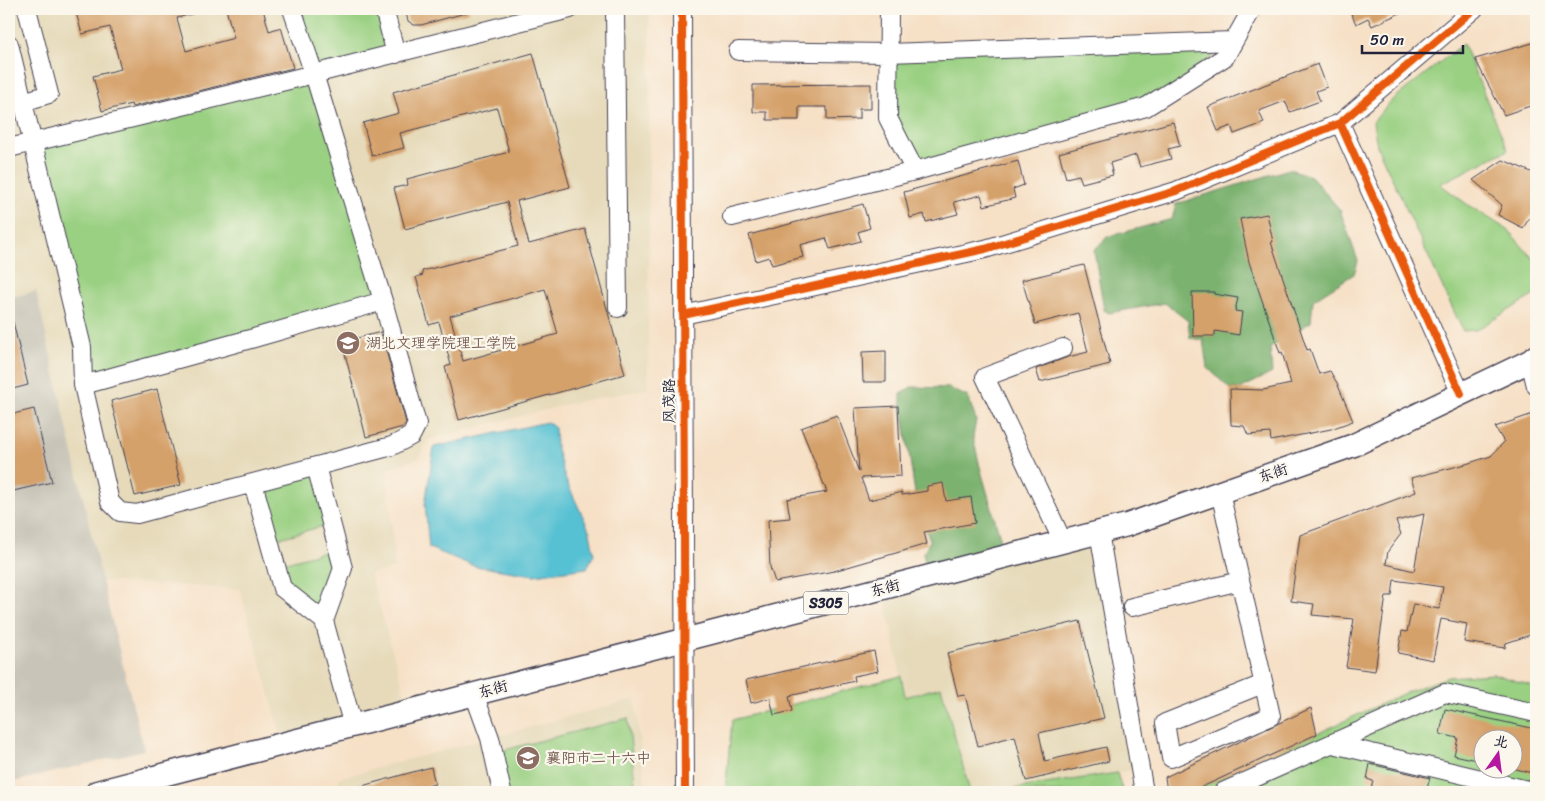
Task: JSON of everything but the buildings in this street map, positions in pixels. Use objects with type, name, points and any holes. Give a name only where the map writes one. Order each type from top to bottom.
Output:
[{"type":"main road","name":"东街","points":[[96,792],[1127,525],[1354,444],[1533,359]]},
{"type":"street","points":[[18,108],[49,94],[27,9]]},
{"type":"street","points":[[9,49],[18,108],[32,142],[82,347],[83,385],[110,502],[120,512],[137,514],[392,446],[411,436],[417,424],[383,301],[314,74],[292,9]]},
{"type":"street","points":[[384,9],[396,54]]},
{"type":"street","points":[[9,148],[396,54],[570,9]]},
{"type":"street","points":[[615,9],[618,308]]},
{"type":"street","name":"风茂路","points":[[682,9],[685,792]]},
{"type":"street","points":[[889,9],[888,118],[915,171]]},
{"type":"street","points":[[1237,35],[1239,9]]},
{"type":"street","points":[[732,217],[915,171],[1146,107],[1225,57],[1252,9]]},
{"type":"street","points":[[683,314],[985,249],[1176,192],[1340,123],[1474,9]]},
{"type":"street","points":[[738,51],[888,52],[1237,35]]},
{"type":"street","points":[[1340,123],[1461,394]]},
{"type":"street","points":[[83,385],[383,301]]},
{"type":"street","points":[[1063,348],[985,376],[1063,542]]},
{"type":"street","points":[[1533,359],[1536,386]]},
{"type":"street","points":[[316,466],[343,568],[324,621],[353,726]]},
{"type":"street","points":[[253,483],[282,588],[324,621]]},
{"type":"street","points":[[1220,492],[1271,716],[1171,758],[1165,723],[1263,684]]},
{"type":"street","points":[[1099,532],[1144,792]]},
{"type":"street","points":[[1132,607],[1240,581]]},
{"type":"street","points":[[1223,792],[1445,693],[1536,713]]},
{"type":"street","points":[[474,694],[490,738],[502,792]]},
{"type":"street","points":[[1332,744],[1536,792]]},
{"type":"shaded area","name":"湖北文理学院理工学院","points":[[9,9],[650,9],[648,389],[581,401],[429,439],[419,458],[387,469],[395,568],[370,574],[408,705],[282,738],[240,589],[102,581],[36,292],[9,298]]},
{"type":"shaded area","points":[[36,291],[102,581],[144,750],[9,783],[9,298]]},
{"type":"shaded area","points":[[1099,532],[1140,769],[993,792],[970,792],[941,687],[905,697],[883,588]]},
{"type":"shaded area","name":"襄阳市二十六中","points":[[635,699],[646,792],[339,792],[339,778]]},
{"type":"green space","points":[[292,9],[384,9],[396,54],[314,74],[383,301],[83,385],[32,142],[313,74]]},
{"type":"green space","points":[[1233,41],[1146,107],[915,171],[888,118],[888,53]]},
{"type":"green space","points":[[1463,44],[1508,150],[1440,184],[1468,205],[1508,230],[1536,262],[1536,294],[1476,330],[1463,331],[1377,146],[1373,122],[1391,101]]},
{"type":"green space","points":[[1289,169],[1311,176],[1340,210],[1358,261],[1354,274],[1313,300],[1311,322],[1270,348],[1272,373],[1240,389],[1230,389],[1207,367],[1203,340],[1190,338],[1188,321],[1165,303],[1109,313],[1104,310],[1094,250],[1107,237],[1172,219],[1176,204]]},
{"type":"green space","points":[[911,387],[949,388],[968,397],[976,420],[973,437],[1000,537],[996,553],[926,566],[923,554],[930,541],[915,493],[901,401],[901,394]]},
{"type":"green space","points":[[316,466],[331,524],[269,541],[253,483]]},
{"type":"green space","points":[[338,548],[324,621],[282,588],[275,565]]},
{"type":"green space","points":[[1494,674],[1536,687],[1536,792],[1191,792],[1407,692],[1448,677]]},
{"type":"green space","points":[[901,676],[905,697],[941,687],[970,792],[725,792],[732,720]]},
{"type":"green space","points":[[628,718],[636,792],[502,792],[493,753]]},
{"type":"green space","points":[[1117,773],[1123,792],[993,792]]},
{"type":"water","points":[[547,422],[555,428],[556,446],[565,478],[590,532],[594,554],[587,568],[534,575],[474,566],[429,548],[425,504],[434,447]]},
{"type":"cycle path","points":[[682,9],[685,792]]},
{"type":"cycle path","points":[[683,315],[985,249],[1176,191],[1340,123],[1474,9]]},
{"type":"cycle path","points":[[1340,123],[1461,394]]},
{"type":"place","name":"湖北文理学院理工学院","points":[[348,343]]},
{"type":"place","name":"襄阳市二十六中","points":[[528,758]]}]
